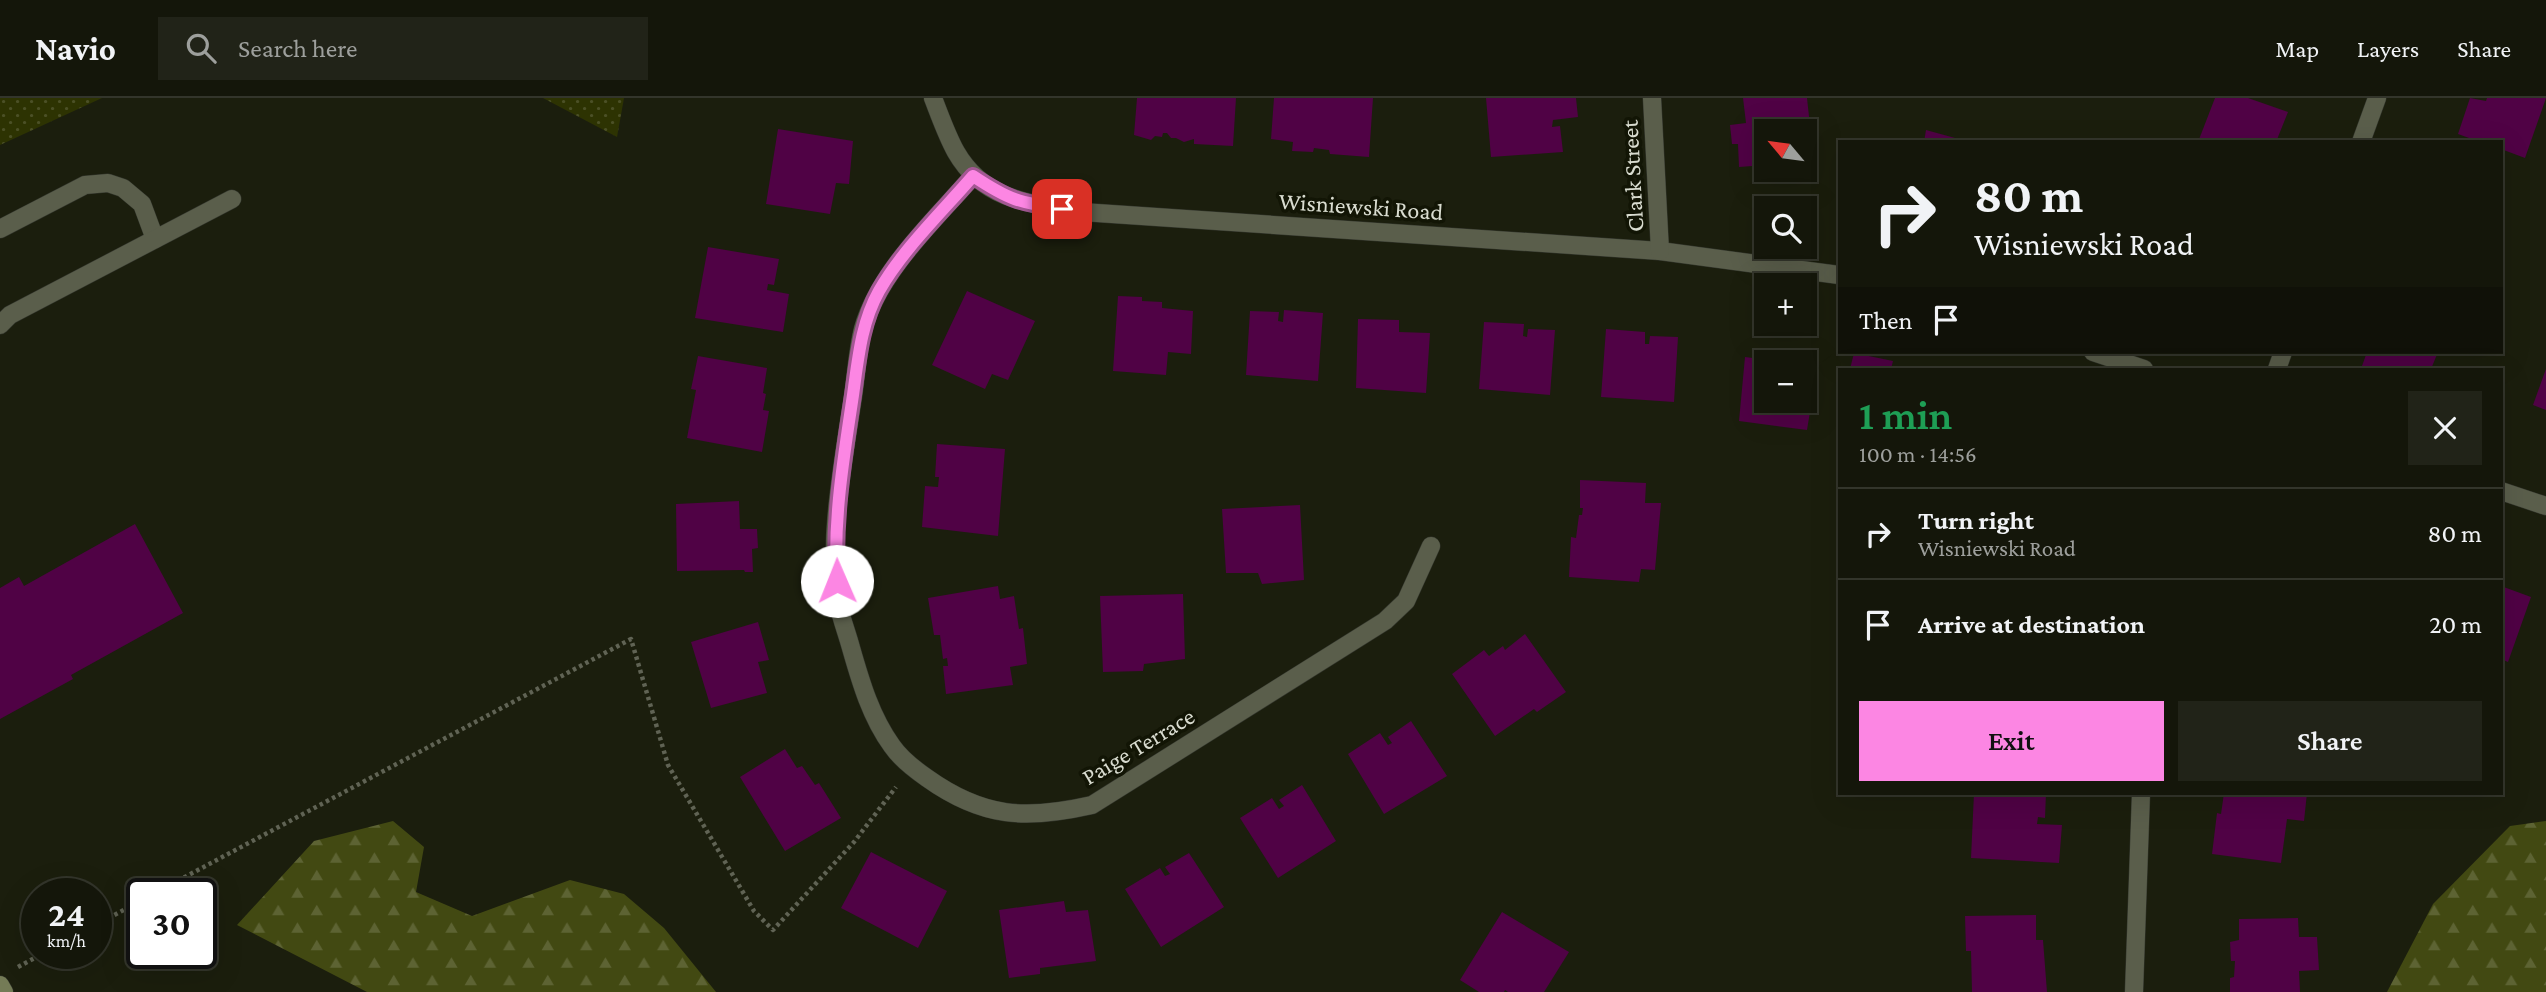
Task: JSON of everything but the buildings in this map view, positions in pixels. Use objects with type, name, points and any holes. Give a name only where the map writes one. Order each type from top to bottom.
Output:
[{"type":"main road","points":[[0,985],[4,992]]},
{"type":"street","name":"Wisniewski Road","points":[[933,98],[956,152],[973,176],[1021,203],[1082,212],[1660,251],[1838,275]]},
{"type":"street","name":"Clark Street","points":[[1652,98],[1660,251]]},
{"type":"street","points":[[2362,140],[2377,98]]},
{"type":"street","name":"Paige Terrace","points":[[973,176],[895,266],[878,293],[863,329],[840,478],[836,559],[838,602],[863,690],[893,748],[912,767],[964,801],[1005,814],[1053,814],[1092,805],[1385,621],[1406,601],[1431,546]]},
{"type":"street","points":[[0,229],[85,184],[108,183],[123,188],[142,204],[155,239]]},
{"type":"street","points":[[0,325],[10,315],[232,199]]},
{"type":"street","points":[[2099,354],[2141,368]]},
{"type":"street","points":[[2503,492],[2546,506]]},
{"type":"street","points":[[2134,992],[2141,795]]},
{"type":"path","points":[[183,878],[631,639],[668,765],[754,911],[774,930],[854,842],[912,767]]},
{"type":"green space","points":[[0,98],[102,98],[0,145]]},
{"type":"green space","points":[[543,98],[624,98],[617,137]]},
{"type":"green space","points":[[393,821],[424,847],[416,892],[472,916],[570,880],[624,894],[664,928],[716,992],[367,992],[237,925],[314,841]]},
{"type":"green space","points":[[2546,821],[2546,992],[2387,992],[2433,904],[2510,826]]},
{"type":"route","points":[[837,581],[840,478],[863,329],[878,293],[895,266],[973,176],[1021,203],[1062,209]]}]
